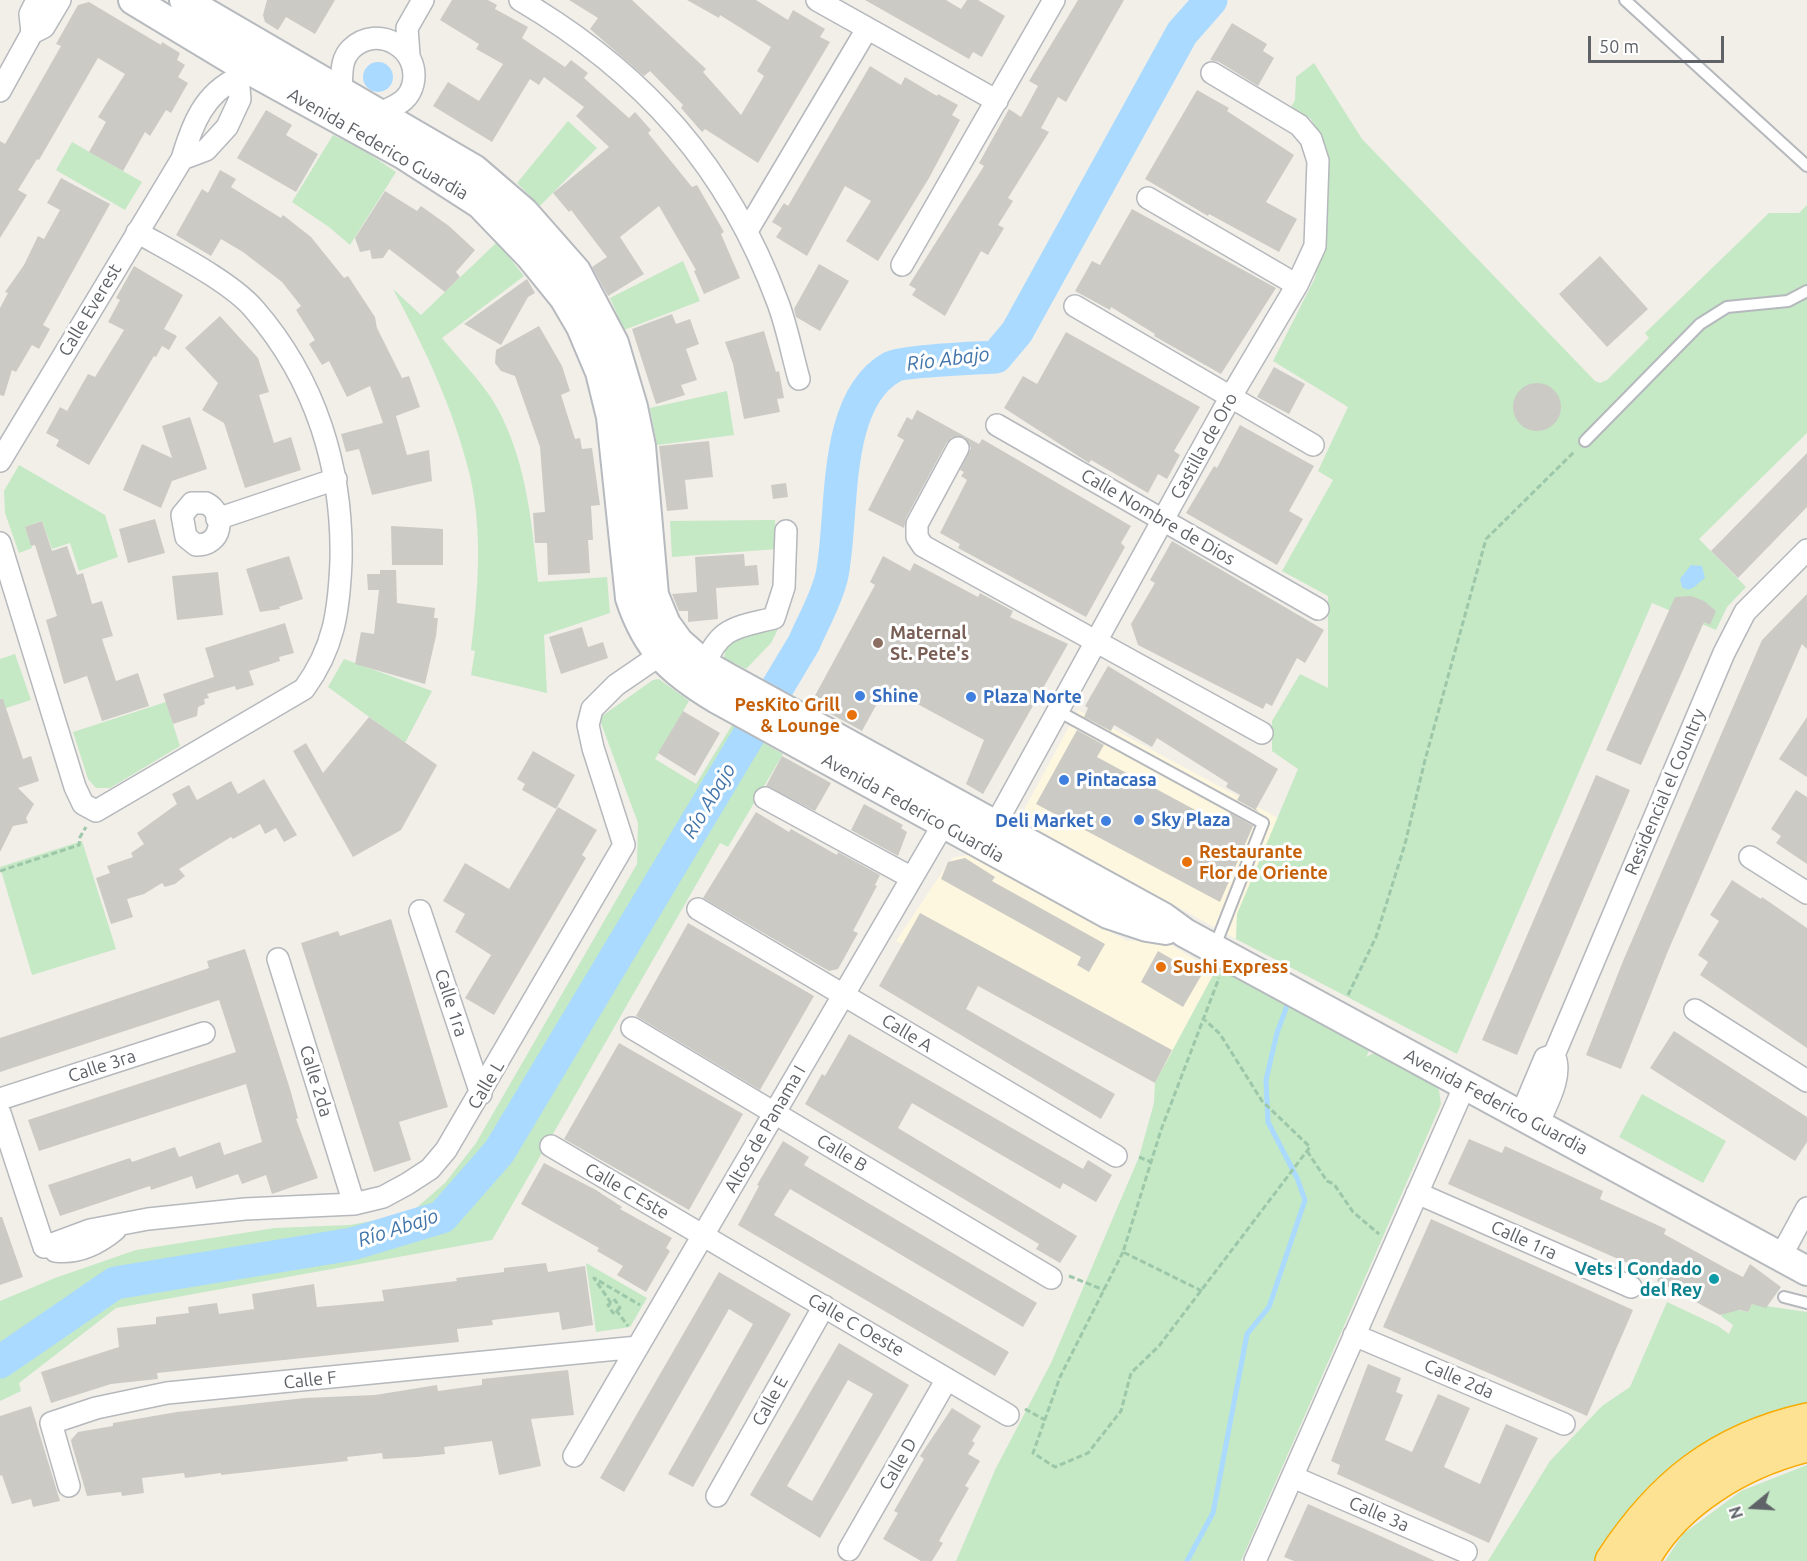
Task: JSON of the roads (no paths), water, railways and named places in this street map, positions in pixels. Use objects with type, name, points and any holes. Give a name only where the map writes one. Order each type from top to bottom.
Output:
[{"type":"highway","points":[[1612,1561],[1643,1517],[1663,1495],[1713,1456],[1747,1439],[1807,1420]]},
{"type":"highway","points":[[1642,1561],[1676,1517],[1703,1493],[1739,1469],[1807,1445]]},
{"type":"street","points":[[32,33],[30,14],[37,0]]},
{"type":"street","points":[[0,91],[32,33],[44,27],[60,0]]},
{"type":"street","name":"Avenida Federico Guardia","points":[[133,0],[241,72],[335,103]]},
{"type":"street","name":"Avenida Federico Guardia","points":[[184,0],[258,42],[335,103],[373,125],[404,155],[480,204],[537,264],[564,298],[591,322],[611,417],[630,598],[638,623],[669,649],[685,680],[716,681],[797,730],[950,814],[989,835],[1163,917],[1185,933],[1807,1271]]},
{"type":"street","points":[[373,125],[405,99],[413,86],[414,69],[409,55],[407,28],[423,0]]},
{"type":"street","points":[[519,0],[587,43],[672,120],[703,158],[747,231],[779,304],[799,379]]},
{"type":"street","points":[[817,0],[996,101]]},
{"type":"street","points":[[902,265],[1054,0]]},
{"type":"street","points":[[335,103],[340,71],[349,50],[363,40],[381,38],[407,28]]},
{"type":"street","points":[[747,231],[867,29]]},
{"type":"street","points":[[381,38],[396,42],[409,55]]},
{"type":"street","name":"Calle Everest","points":[[182,159],[206,150],[227,127],[240,99],[241,72],[258,42]]},
{"type":"street","name":"Calle Everest","points":[[0,461],[182,159],[203,108],[221,85],[241,72]]},
{"type":"street","name":"Castilla de Oro","points":[[989,835],[1230,398],[1297,285],[1315,246],[1318,161],[1311,139],[1299,125],[1212,73]]},
{"type":"street","points":[[1148,198],[1297,285]]},
{"type":"street","points":[[0,543],[75,787],[83,804],[96,811],[304,689],[322,665],[340,594],[341,526],[336,479],[319,416],[293,362],[253,308],[206,272],[137,232]]},
{"type":"street","points":[[1075,306],[1313,445]]},
{"type":"street","name":"Calle Nombre de Dios","points":[[997,424],[1318,609]]},
{"type":"street","points":[[958,448],[917,524],[917,537],[922,546],[1097,640],[1262,733]]},
{"type":"street","points":[[217,519],[336,479]]},
{"type":"street","points":[[716,681],[710,652],[730,629],[774,618],[784,587],[786,531]]},
{"type":"street","name":"Residencial el Country","points":[[1530,1120],[1545,1058],[1554,1055],[1724,653],[1745,612],[1807,550]]},
{"type":"street","name":"Calle L","points":[[0,1113],[44,1247],[90,1230],[123,1223],[245,1209],[354,1204],[383,1197],[430,1169],[446,1149],[481,1094],[624,845],[593,748],[588,725],[592,709],[616,685],[669,649]]},
{"type":"street","points":[[765,798],[912,878]]},
{"type":"street","name":"Altos de Panama I","points":[[574,1456],[634,1338],[703,1236],[950,814]]},
{"type":"street","points":[[1750,857],[1807,893]]},
{"type":"street","name":"Calle A","points":[[698,909],[1116,1156]]},
{"type":"street","name":"Calle 1ra","points":[[420,911],[481,1094]]},
{"type":"street","name":"Calle 2da","points":[[278,959],[354,1204]]},
{"type":"street","points":[[1695,1010],[1807,1081]]},
{"type":"street","name":"Calle B","points":[[632,1028],[1055,1275]]},
{"type":"street","name":"Calle 3ra","points":[[0,1099],[204,1033]]},
{"type":"street","points":[[462,1036],[472,1046],[484,1050],[498,1050],[510,1044]]},
{"type":"street","points":[[1255,1561],[1466,1085]]},
{"type":"street","name":"Calle C Este","points":[[551,1146],[703,1236]]},
{"type":"street","name":"Calle 1ra","points":[[1417,1193],[1631,1287]]},
{"type":"street","points":[[1781,1256],[1807,1208]]},
{"type":"street","name":"Calle C Oeste","points":[[703,1236],[947,1379],[1015,1411]]},
{"type":"street","name":"Calle E","points":[[717,1496],[824,1306]]},
{"type":"street","name":"Calle 2da","points":[[1354,1335],[1564,1424]]},
{"type":"street","name":"Calle F","points":[[69,1486],[51,1424],[96,1408],[167,1394],[634,1338]]},
{"type":"street","name":"Calle D","points":[[849,1550],[947,1379]]},
{"type":"street","name":"Calle 3a","points":[[1293,1477],[1466,1552]]},
{"type":"lane","points":[[1625,0],[1807,166]]},
{"type":"lane","points":[[1585,441],[1700,324],[1727,307],[1788,301],[1807,291]]},
{"type":"lane","points":[[1058,711],[1263,823],[1220,951]]},
{"type":"lane","points":[[1784,1297],[1807,1303]]},
{"type":"water","points":[[378,62],[389,66],[393,77],[389,88],[378,92],[367,88],[363,77],[367,66]]},
{"type":"water","points":[[1691,565],[1702,566],[1705,578],[1692,589],[1686,589],[1682,587],[1680,579]]},
{"type":"waterway","name":"Río Abajo","points":[[0,1362],[115,1283],[352,1244],[442,1217],[499,1152],[804,643],[830,584],[836,551],[840,492],[849,432],[859,406],[872,383],[892,367],[899,365],[925,361],[996,357],[1017,332],[1182,33],[1211,0]]},
{"type":"waterway","points":[[1187,1561],[1213,1513],[1247,1334],[1269,1307],[1305,1200],[1297,1178],[1268,1122],[1266,1080],[1277,1033],[1288,1003]]},
{"type":"place","name":"Maternal St. Pete's","points":[[878,643]]},
{"type":"place","name":"Shine","points":[[860,696]]},
{"type":"place","name":"Plaza Norte","points":[[971,697]]},
{"type":"place","name":"PesKito Grill & Lounge","points":[[852,715]]},
{"type":"place","name":"Pintacasa","points":[[1064,780]]},
{"type":"place","name":"Sky Plaza","points":[[1139,820]]},
{"type":"place","name":"Deli Market","points":[[1106,821]]},
{"type":"place","name":"Restaurante Flor de Oriente","points":[[1187,862]]},
{"type":"place","name":"Sushi Express","points":[[1161,967]]},
{"type":"place","name":"Vets | Condado del Rey","points":[[1714,1279]]}]
